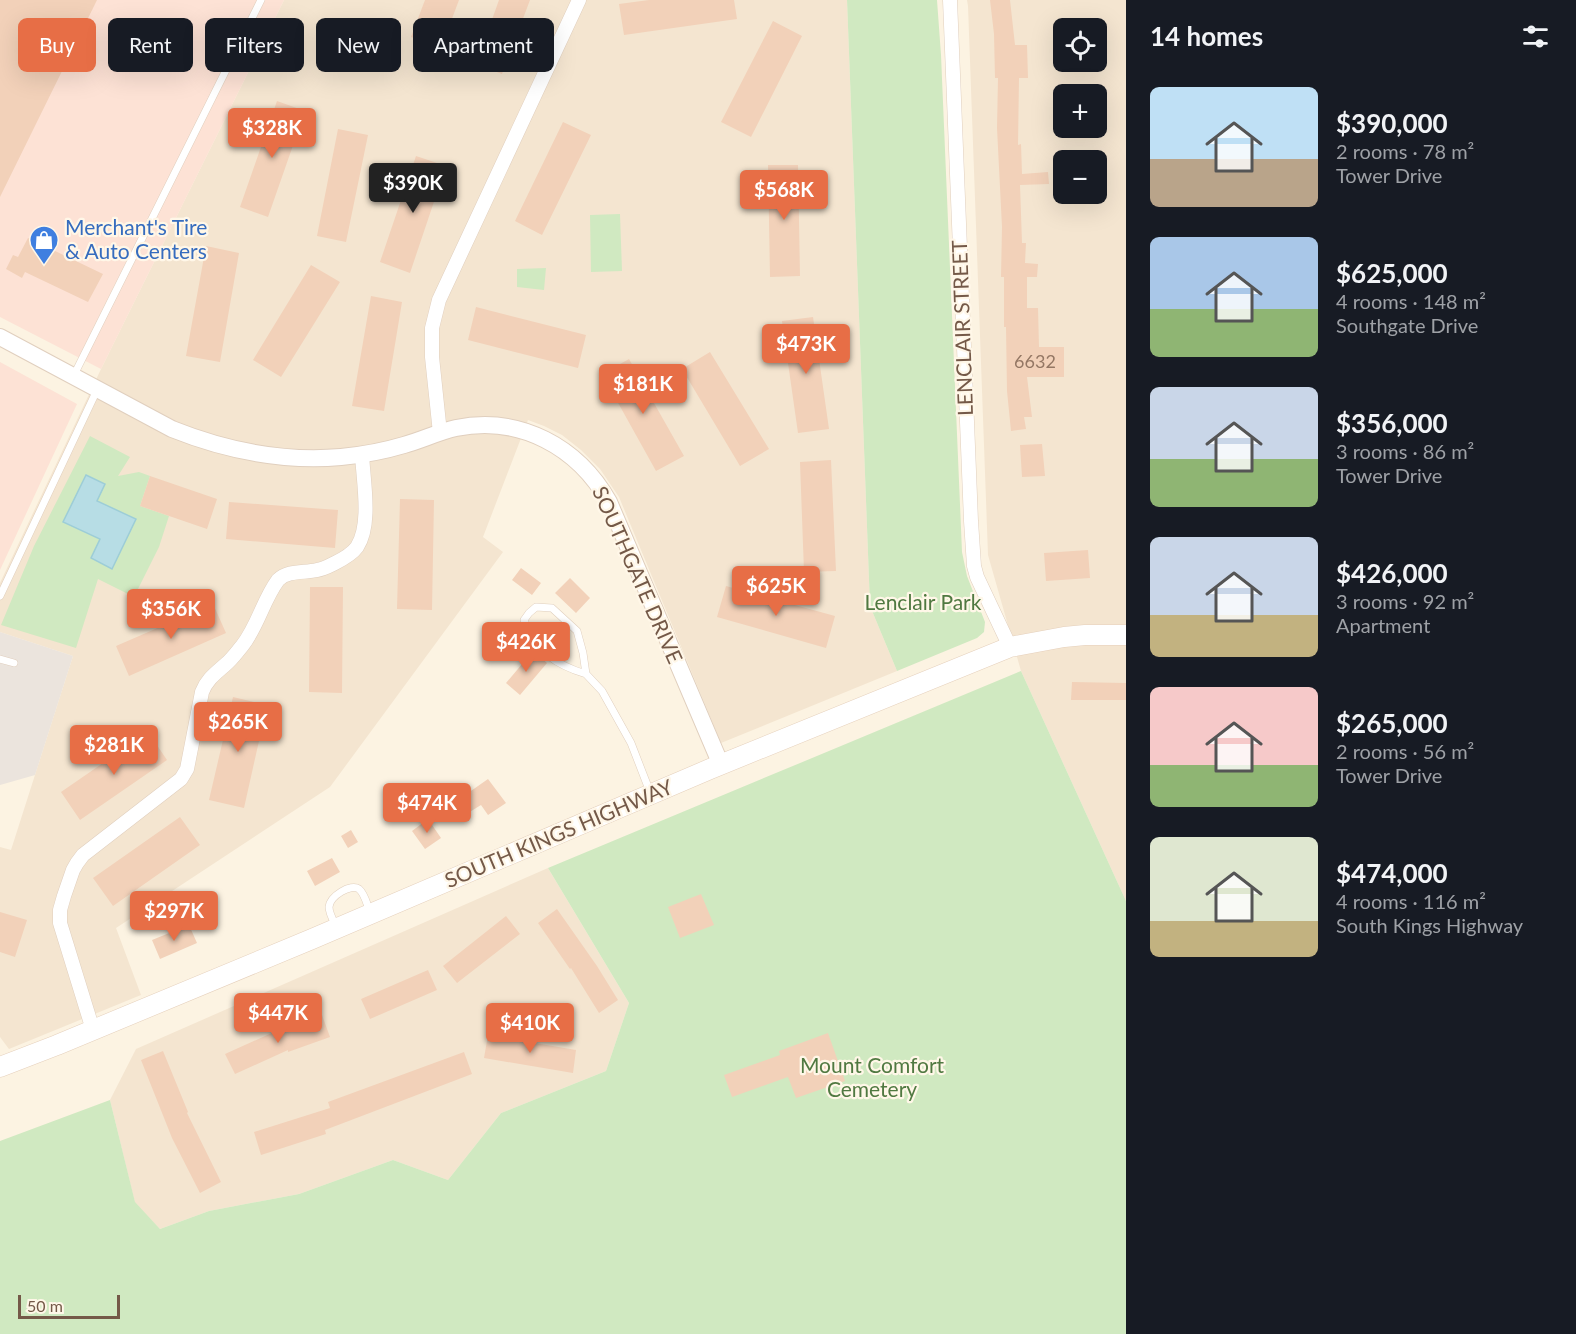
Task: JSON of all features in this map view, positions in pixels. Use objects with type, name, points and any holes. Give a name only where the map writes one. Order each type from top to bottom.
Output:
[{"type":"main road","name":"SOUTH KINGS HIGHWAY","points":[[1,1062],[93,1030],[337,929],[651,794],[1010,647],[1064,637],[1126,635]]},
{"type":"street","points":[[440,433],[432,357],[432,328],[439,300],[579,0]]},
{"type":"street","name":"LENCLAIR STREET","points":[[950,0],[974,566],[1010,647]]},
{"type":"street","name":"SOUTHGATE DRIVE","points":[[0,338],[172,429],[197,440],[251,454],[309,459],[344,457],[405,445],[459,427],[477,425],[516,428],[552,442],[584,466],[609,502],[721,765]]},
{"type":"street","points":[[93,1030],[59,917],[73,870],[93,846],[181,779],[187,769],[202,692],[209,679],[227,664],[243,645],[281,576],[326,567],[341,560],[356,548],[362,537],[366,511],[362,454]]},
{"type":"lane","points":[[74,377],[261,0]]},
{"type":"lane","points":[[0,596],[97,390]]},
{"type":"lane","points":[[586,674],[577,631],[552,608],[536,607],[525,620],[530,635],[553,660],[586,674],[602,692],[632,743],[651,794]]},
{"type":"lane","points":[[0,659],[14,663]]},
{"type":"lane","points":[[337,929],[329,909],[331,900],[337,894],[358,888],[363,892],[371,914]]},
{"type":"shaded area","points":[[0,0],[284,0],[275,18],[205,18],[205,72],[248,72],[101,369],[0,317]]},
{"type":"shaded area","points":[[284,0],[847,0],[870,606],[897,671],[721,743],[619,497],[600,469],[581,450],[562,435],[528,420],[483,537],[503,552],[330,787],[116,928],[141,995],[9,1049],[0,1037],[0,847],[11,850],[73,656],[0,632],[0,583],[101,369],[248,72],[304,72],[304,18],[275,18]]},
{"type":"shaded area","points":[[967,0],[1126,0],[1126,901],[1021,671],[988,555]]},
{"type":"shaded area","points":[[0,362],[77,404],[0,570]]},
{"type":"shaded area","points":[[0,632],[73,656],[35,775],[0,785]]},
{"type":"shaded area","points":[[548,868],[629,1003],[606,1071],[501,1113],[448,1180],[393,1160],[299,1194],[209,1211],[160,1229],[135,1203],[110,1100],[136,1049]]},
{"type":"green space","name":"Lenclair Park","points":[[847,0],[937,0],[962,552],[967,576],[985,622],[984,632],[977,638],[897,671],[870,606]]},
{"type":"green space","points":[[620,214],[622,271],[591,272],[590,215]]},
{"type":"green space","points":[[546,268],[544,290],[517,287],[517,269]]},
{"type":"green space","points":[[90,436],[130,457],[118,476],[139,472],[150,476],[140,506],[169,516],[159,547],[134,597],[98,579],[76,648],[1,625],[34,546]]},
{"type":"green space","name":"Mount Comfort Cemetery","points":[[1021,671],[1126,901],[1126,1334],[0,1334],[0,1141],[110,1100],[135,1202],[160,1229],[209,1211],[299,1194],[393,1160],[448,1180],[501,1113],[606,1071],[629,1003],[548,868]]},
{"type":"water","points":[[86,475],[105,484],[97,501],[136,519],[112,569],[91,558],[100,539],[63,522]]},
{"type":"building","points":[[0,0],[97,0],[88,18],[18,18],[18,72],[62,72],[0,197]]},
{"type":"building","points":[[425,0],[459,0],[452,18],[418,18]]},
{"type":"building","points":[[499,0],[530,0],[523,18],[493,18]]},
{"type":"building","points":[[649,0],[734,0],[737,19],[624,35],[619,4]]},
{"type":"building","points":[[990,0],[1010,0],[1015,45],[1027,45],[1028,78],[1019,78],[1018,145],[1021,144],[1022,174],[1048,172],[1049,184],[1020,185],[1022,243],[1026,243],[1025,263],[1038,264],[1037,277],[1027,277],[1027,308],[1038,308],[1039,347],[1064,347],[1064,377],[1027,377],[1032,417],[1024,417],[1026,429],[1011,431],[1007,391],[1006,327],[1004,327],[1004,277],[1001,277],[998,78],[995,78],[994,34]]},
{"type":"building","points":[[773,21],[802,36],[751,137],[721,122]]},
{"type":"building","points":[[277,101],[305,111],[268,217],[240,207]]},
{"type":"building","points":[[563,122],[591,135],[542,235],[515,221]]},
{"type":"building","points":[[338,129],[368,135],[346,242],[317,236]]},
{"type":"building","points":[[416,156],[446,166],[410,273],[380,262]]},
{"type":"building","points":[[768,165],[798,165],[800,276],[770,277]]},
{"type":"building","points":[[28,238],[103,274],[88,302],[25,272],[22,278],[6,269],[13,255],[18,257]]},
{"type":"building","points":[[206,246],[239,253],[220,362],[186,356]]},
{"type":"building","points":[[311,265],[340,282],[281,377],[253,360]]},
{"type":"building","points":[[371,296],[402,302],[384,411],[352,406]]},
{"type":"building","points":[[476,307],[586,335],[578,368],[468,340]]},
{"type":"building","points":[[813,317],[829,429],[798,433],[782,321]]},
{"type":"building","points":[[710,352],[769,449],[740,466],[682,369]]},
{"type":"building","points":[[629,359],[684,456],[656,471],[602,374]]},
{"type":"building","points":[[1042,444],[1045,476],[1022,477],[1020,445]]},
{"type":"building","points":[[831,460],[836,571],[804,572],[800,462]]},
{"type":"building","points":[[150,476],[217,499],[207,529],[140,506]]},
{"type":"building","points":[[400,499],[434,500],[432,610],[397,609]]},
{"type":"building","points":[[229,502],[338,510],[335,548],[226,539]]},
{"type":"building","points":[[1088,550],[1090,578],[1046,581],[1044,553]]},
{"type":"building","points":[[521,568],[541,583],[532,595],[512,580]]},
{"type":"building","points":[[570,578],[590,598],[576,613],[555,593]]},
{"type":"building","points":[[726,586],[835,616],[826,648],[717,617]]},
{"type":"building","points":[[310,587],[343,587],[342,693],[309,692]]},
{"type":"building","points":[[213,604],[226,633],[129,676],[116,646]]},
{"type":"building","points":[[533,651],[547,663],[520,695],[506,683]]},
{"type":"building","points":[[1072,682],[1126,683],[1126,700],[1071,700]]},
{"type":"building","points":[[233,697],[267,705],[244,808],[209,800]]},
{"type":"building","points":[[148,732],[167,760],[80,820],[61,792]]},
{"type":"building","points":[[488,779],[506,803],[488,815],[481,805],[468,813],[457,797],[466,791],[468,793]]},
{"type":"building","points":[[180,817],[200,845],[113,906],[93,878]]},
{"type":"building","points":[[428,819],[441,838],[425,849],[412,831]]},
{"type":"building","points":[[351,830],[358,842],[348,848],[341,836]]},
{"type":"building","points":[[332,858],[340,872],[315,886],[307,871]]},
{"type":"building","points":[[701,894],[714,925],[680,938],[668,907]]},
{"type":"building","points":[[557,909],[618,1000],[599,1013],[571,968],[538,923]]},
{"type":"building","points":[[0,912],[27,920],[15,957],[0,952]]},
{"type":"building","points":[[506,916],[520,934],[457,983],[443,966]]},
{"type":"building","points":[[189,925],[197,943],[160,959],[152,940]]},
{"type":"building","points":[[428,970],[437,990],[370,1019],[361,999]]},
{"type":"building","points":[[322,1015],[330,1037],[288,1052],[288,1050],[235,1074],[225,1054],[274,1032]]},
{"type":"building","points":[[828,1033],[845,1081],[796,1098],[788,1077],[732,1097],[724,1075],[780,1055],[779,1051]]},
{"type":"building","points":[[488,1035],[576,1050],[573,1073],[484,1058]]},
{"type":"building","points":[[163,1051],[187,1113],[221,1182],[200,1193],[172,1138],[141,1060]]},
{"type":"building","points":[[464,1052],[472,1074],[325,1130],[326,1134],[261,1155],[254,1132],[330,1108],[328,1102]]},
{"type":"place","name":"Merchant's Tire & Auto Centers","points":[[44,266]]}]
